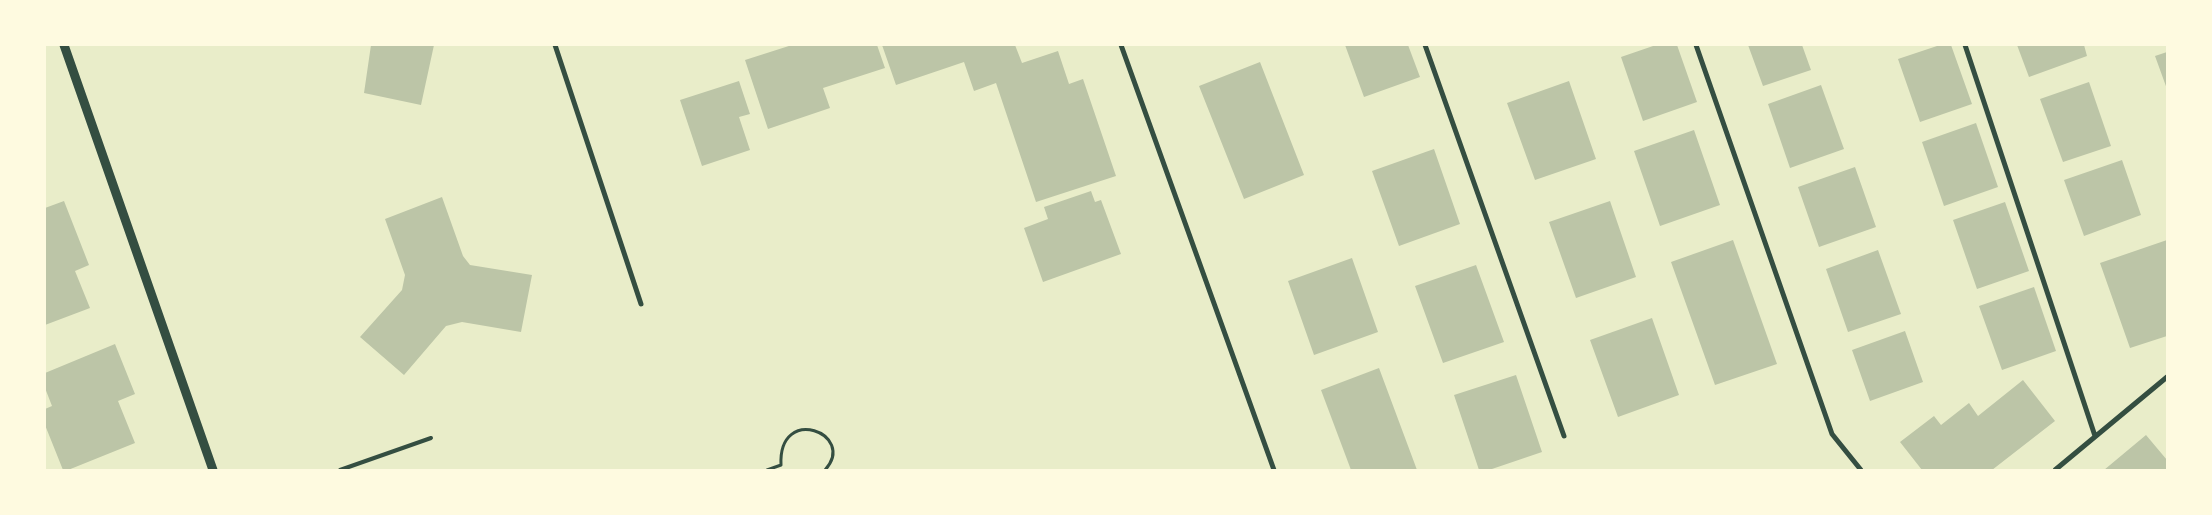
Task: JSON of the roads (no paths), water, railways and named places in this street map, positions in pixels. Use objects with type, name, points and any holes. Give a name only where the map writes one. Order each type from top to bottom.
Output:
[{"type":"street","points":[[64,45],[214,470]]},
{"type":"street","points":[[555,45],[641,304]]},
{"type":"street","points":[[1121,45],[1274,470]]},
{"type":"street","points":[[1426,45],[1564,436]]},
{"type":"street","points":[[1696,45],[1832,434],[1861,470]]},
{"type":"street","points":[[1965,45],[2095,436]]},
{"type":"street","points":[[2055,470],[2167,377]]},
{"type":"lane","points":[[340,470],[431,438]]}]
